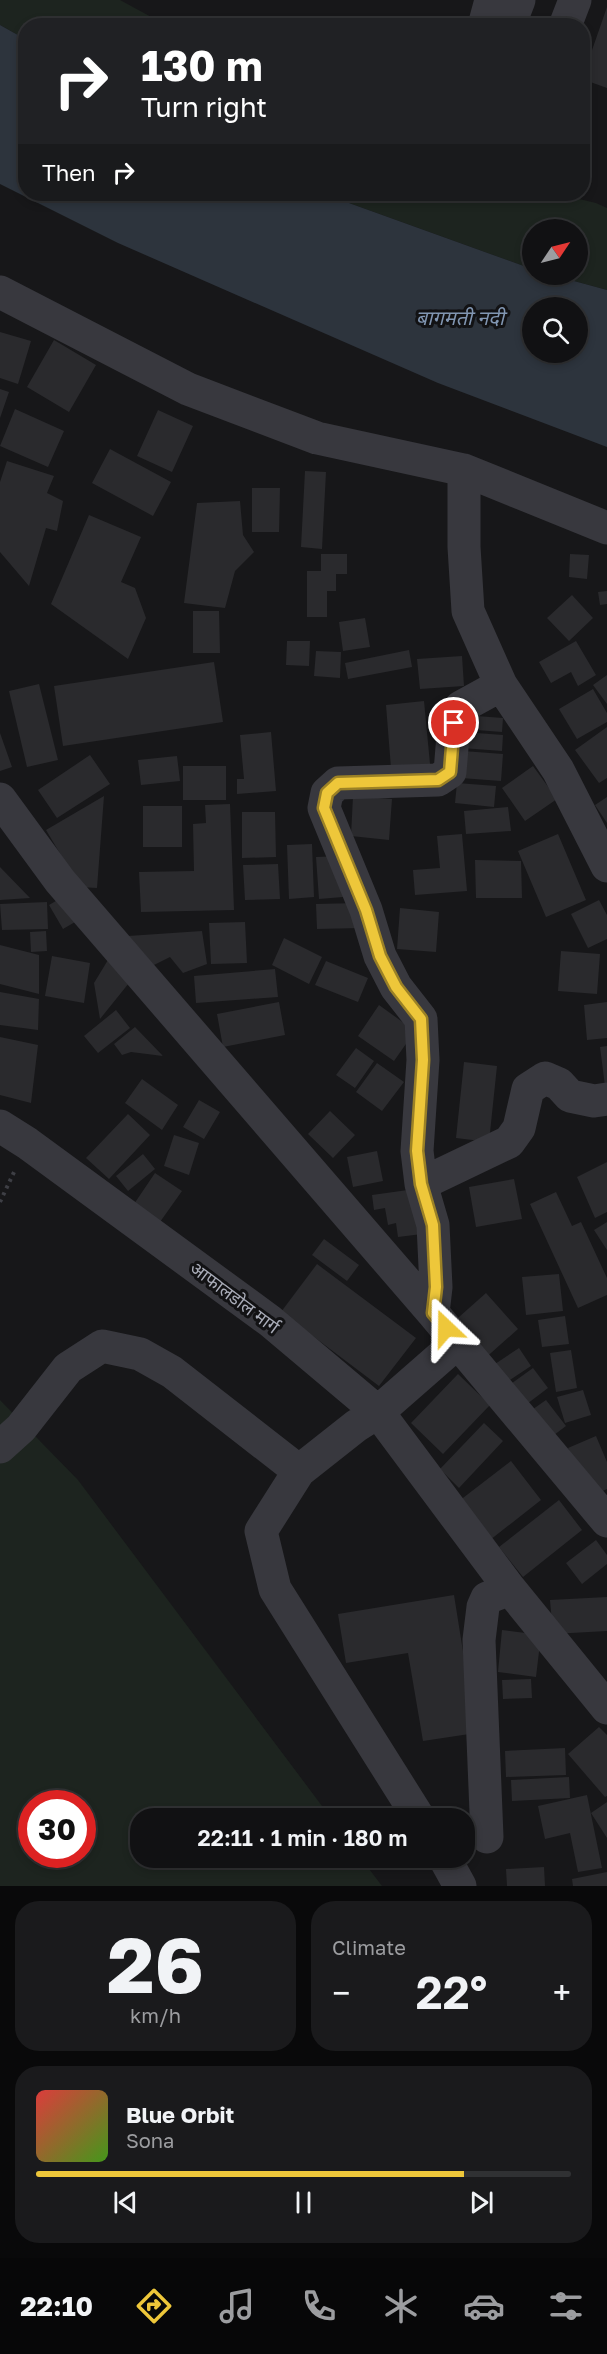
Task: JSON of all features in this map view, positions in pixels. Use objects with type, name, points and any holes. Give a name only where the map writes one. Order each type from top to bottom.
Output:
[{"type":"street","points":[[486,18],[491,0]]},
{"type":"street","points":[[512,18],[519,0]]},
{"type":"street","points":[[568,18],[574,0]]},
{"type":"street","points":[[0,292],[188,389],[316,438],[464,470],[607,528]]},
{"type":"street","points":[[464,470],[464,547],[468,611],[501,685],[558,770],[607,866]]},
{"type":"street","points":[[433,1313],[436,1287],[433,1225],[421,1184],[417,1151],[423,1060],[421,1019],[396,987],[380,956],[366,910],[324,808],[327,793],[338,783],[438,780],[450,772],[454,723],[461,707],[501,685]]},
{"type":"street","points":[[0,800],[60,882],[458,1342],[607,1521]]},
{"type":"street","points":[[421,1184],[509,1142],[519,1128],[528,1089],[545,1078],[559,1084],[570,1096],[594,1101],[607,1099]]},
{"type":"street","name":"आफालडोल मार्ग","points":[[0,1126],[27,1143],[270,1321],[378,1412],[510,1590],[607,1708]]},
{"type":"street","points":[[413,1808],[275,1589],[261,1531],[299,1471],[356,1426],[378,1412],[458,1342]]},
{"type":"street","points":[[0,1448],[21,1428],[68,1368],[102,1346],[140,1354],[172,1372],[299,1471]]},
{"type":"street","points":[[487,1837],[479,1640],[483,1607],[487,1598],[510,1590]]},
{"type":"street","points":[[450,1868],[460,1886]]},
{"type":"shaded area","points":[[0,0],[120,0],[153,18],[18,18],[18,35],[0,25]]},
{"type":"shaded area","points":[[343,201],[588,201],[596,203],[607,208],[607,290],[588,285],[588,219],[522,219],[522,265]]},
{"type":"shaded area","points":[[0,1400],[78,1480],[324,1808],[130,1808],[130,1868],[368,1868],[382,1886],[0,1886]]},
{"type":"water","name":"बागमती नदी","points":[[0,25],[18,35],[18,193],[0,184]]},
{"type":"water","name":"बागमती नदी","points":[[34,201],[343,201],[522,265],[522,285],[588,285],[607,290],[607,447],[438,383],[118,243]]},
{"type":"building","points":[[607,7],[607,88],[590,82],[590,56]]},
{"type":"building","points":[[0,332],[31,341],[18,384],[0,378]]},
{"type":"building","points":[[54,340],[96,365],[69,412],[27,387]]},
{"type":"building","points":[[0,389],[9,392],[0,418]]},
{"type":"building","points":[[15,409],[64,431],[48,467],[0,446]]},
{"type":"building","points":[[158,410],[193,426],[172,472],[137,456]]},
{"type":"building","points":[[110,449],[171,482],[153,516],[92,483]]},
{"type":"building","points":[[7,461],[54,476],[47,493],[63,501],[57,531],[46,528],[29,586],[0,552],[0,482]]},
{"type":"building","points":[[305,471],[326,472],[322,549],[301,547]]},
{"type":"building","points":[[252,488],[280,488],[279,532],[252,532]]},
{"type":"building","points":[[240,501],[243,535],[254,552],[235,571],[225,608],[184,603],[197,503]]},
{"type":"building","points":[[89,515],[141,537],[121,582],[135,588],[146,618],[128,659],[51,604]]},
{"type":"building","points":[[321,554],[347,554],[347,574],[336,574],[336,591],[327,591],[327,617],[307,617],[307,571],[321,571]]},
{"type":"building","points":[[570,554],[589,555],[587,579],[569,577]]},
{"type":"building","points":[[607,591],[607,604],[600,605],[598,592]]},
{"type":"building","points":[[572,595],[593,618],[569,641],[547,618]]},
{"type":"building","points":[[193,611],[219,611],[220,653],[193,653]]},
{"type":"building","points":[[365,618],[370,647],[343,651],[339,622]]},
{"type":"building","points":[[287,641],[310,641],[309,666],[286,665]]},
{"type":"building","points":[[576,641],[596,675],[578,686],[571,672],[551,683],[539,662]]},
{"type":"building","points":[[409,650],[412,667],[348,679],[345,663]]},
{"type":"building","points":[[316,651],[341,652],[340,678],[314,676]]},
{"type":"building","points":[[462,656],[464,686],[420,689],[417,659]]},
{"type":"building","points":[[214,662],[223,722],[63,746],[54,686]]},
{"type":"building","points":[[607,675],[607,704],[593,685]]},
{"type":"building","points":[[39,684],[58,760],[27,767],[9,691]]},
{"type":"building","points":[[593,689],[607,713],[607,722],[577,739],[559,709]]},
{"type":"building","points":[[424,701],[430,764],[391,768],[386,705]]},
{"type":"building","points":[[463,715],[503,718],[502,732],[463,729]]},
{"type":"building","points":[[607,727],[607,778],[599,783],[575,750]]},
{"type":"building","points":[[271,732],[276,791],[237,794],[237,779],[244,779],[240,735]]},
{"type":"building","points":[[463,732],[503,735],[502,751],[462,748]]},
{"type":"building","points":[[0,733],[12,767],[0,771]]},
{"type":"building","points":[[463,751],[503,754],[501,781],[461,778]]},
{"type":"building","points":[[90,755],[110,784],[57,818],[38,790]]},
{"type":"building","points":[[177,756],[180,781],[141,785],[138,760]]},
{"type":"building","points":[[183,766],[226,766],[226,800],[183,800]]},
{"type":"building","points":[[533,766],[557,799],[525,821],[502,788]]},
{"type":"building","points":[[457,783],[496,786],[494,807],[455,803]]},
{"type":"building","points":[[104,796],[97,888],[80,887],[46,830]]},
{"type":"building","points":[[353,796],[392,799],[389,840],[351,836]]},
{"type":"building","points":[[607,797],[607,823],[595,805]]},
{"type":"building","points":[[230,804],[234,910],[141,912],[139,872],[194,871],[193,824],[206,823],[205,805]]},
{"type":"building","points":[[143,806],[182,806],[182,847],[143,847]]},
{"type":"building","points":[[508,807],[511,831],[466,834],[464,811]]},
{"type":"building","points":[[242,812],[275,812],[276,857],[242,858]]},
{"type":"building","points":[[462,834],[467,891],[415,895],[413,870],[440,868],[437,836]]},
{"type":"building","points":[[558,834],[586,900],[546,917],[518,851]]},
{"type":"building","points":[[312,844],[314,897],[289,899],[287,845]]},
{"type":"building","points":[[341,856],[343,897],[319,899],[316,857]]},
{"type":"building","points":[[475,860],[521,861],[522,898],[476,898]]},
{"type":"building","points":[[278,864],[280,899],[245,900],[243,865]]},
{"type":"building","points":[[0,867],[30,898],[0,900]]},
{"type":"building","points":[[61,898],[75,922],[63,929],[49,905]]},
{"type":"building","points":[[599,900],[607,915],[607,939],[588,948],[571,914]]},
{"type":"building","points":[[47,902],[48,929],[2,930],[0,904]]},
{"type":"building","points":[[359,903],[360,928],[317,929],[316,904]]},
{"type":"building","points":[[400,908],[439,912],[436,952],[397,949]]},
{"type":"building","points":[[245,922],[247,963],[211,964],[209,923]]},
{"type":"building","points":[[46,931],[47,951],[31,952],[30,932]]},
{"type":"building","points":[[202,931],[207,964],[183,973],[170,957],[154,965],[128,936]]},
{"type":"building","points":[[284,938],[322,957],[309,984],[272,965]]},
{"type":"building","points":[[0,945],[39,955],[39,994],[0,984]]},
{"type":"building","points":[[561,951],[600,954],[597,994],[558,991]]},
{"type":"building","points":[[111,955],[133,978],[100,1019],[94,983]]},
{"type":"building","points":[[52,956],[90,963],[84,1003],[45,996]]},
{"type":"building","points":[[326,961],[368,978],[358,1002],[315,985]]},
{"type":"building","points":[[275,969],[278,997],[196,1003],[194,976]]},
{"type":"building","points":[[0,992],[39,999],[38,1030],[0,1025]]},
{"type":"building","points":[[279,1002],[285,1035],[223,1047],[217,1014]]},
{"type":"building","points":[[607,1002],[607,1038],[587,1040],[584,1005]]},
{"type":"building","points":[[379,1005],[415,1031],[394,1061],[358,1036]]},
{"type":"building","points":[[116,1010],[130,1028],[98,1053],[84,1036]]},
{"type":"building","points":[[135,1027],[163,1056],[131,1052],[122,1055],[114,1044]]},
{"type":"building","points":[[0,1037],[38,1045],[31,1103],[0,1095]]},
{"type":"building","points":[[607,1046],[607,1085],[605,1086],[600,1047]]},
{"type":"building","points":[[356,1048],[374,1061],[355,1088],[336,1075]]},
{"type":"building","points":[[464,1062],[497,1066],[489,1142],[456,1138]]},
{"type":"building","points":[[377,1063],[404,1082],[382,1111],[356,1092]]},
{"type":"building","points":[[142,1079],[178,1105],[162,1130],[125,1103]]},
{"type":"building","points":[[199,1100],[220,1112],[204,1139],[183,1127]]},
{"type":"building","points":[[330,1111],[355,1135],[333,1158],[308,1134]]},
{"type":"building","points":[[128,1114],[150,1135],[109,1179],[86,1158]]},
{"type":"building","points":[[174,1135],[199,1143],[189,1175],[164,1166]]},
{"type":"building","points":[[377,1151],[383,1181],[353,1187],[347,1157]]},
{"type":"building","points":[[143,1154],[155,1169],[128,1191],[116,1176]]},
{"type":"building","points":[[607,1162],[607,1212],[595,1218],[577,1177]]},
{"type":"building","points":[[155,1173],[182,1191],[160,1222],[134,1204]]},
{"type":"building","points":[[514,1179],[522,1219],[476,1227],[469,1187]]},
{"type":"building","points":[[415,1189],[422,1234],[398,1237],[396,1223],[388,1225],[385,1208],[374,1210],[372,1195]]},
{"type":"building","points":[[556,1192],[572,1226],[581,1222],[607,1278],[607,1295],[578,1308],[530,1204]]},
{"type":"building","points":[[607,1222],[607,1250],[594,1230]]},
{"type":"building","points":[[324,1239],[359,1265],[347,1281],[312,1255]]},
{"type":"building","points":[[317,1264],[416,1338],[379,1386],[281,1312]]},
{"type":"building","points":[[559,1274],[563,1311],[526,1315],[522,1277]]},
{"type":"building","points":[[486,1293],[518,1329],[482,1361],[450,1325]]},
{"type":"building","points":[[565,1316],[569,1344],[542,1347],[538,1320]]},
{"type":"building","points":[[519,1348],[531,1366],[501,1386],[489,1368]]},
{"type":"building","points":[[571,1350],[577,1388],[556,1392],[550,1353]]},
{"type":"building","points":[[533,1368],[548,1388],[519,1410],[504,1389]]},
{"type":"building","points":[[458,1374],[490,1405],[443,1454],[411,1423]]},
{"type":"building","points":[[583,1390],[591,1415],[565,1423],[557,1397]]},
{"type":"building","points":[[546,1400],[566,1426],[546,1441],[526,1414]]},
{"type":"building","points":[[484,1423],[503,1441],[459,1488],[440,1469]]},
{"type":"building","points":[[596,1436],[607,1462],[607,1489],[589,1497],[568,1448]]},
{"type":"building","points":[[511,1461],[541,1500],[490,1540],[459,1501]]},
{"type":"building","points":[[559,1500],[582,1530],[523,1577],[499,1547]]},
{"type":"building","points":[[596,1540],[607,1555],[607,1564],[582,1584],[566,1563]]},
{"type":"building","points":[[454,1595],[476,1733],[423,1741],[408,1653],[346,1663],[338,1614]]},
{"type":"building","points":[[607,1597],[607,1631],[553,1634],[550,1600]]},
{"type":"building","points":[[502,1630],[541,1635],[536,1677],[498,1672]]},
{"type":"building","points":[[531,1679],[532,1698],[503,1699],[502,1680]]},
{"type":"building","points":[[599,1727],[607,1735],[607,1796],[605,1797],[568,1754]]},
{"type":"building","points":[[565,1748],[566,1775],[506,1777],[505,1751]]},
{"type":"building","points":[[569,1777],[570,1798],[512,1801],[511,1780]]},
{"type":"building","points":[[587,1795],[602,1868],[578,1872],[570,1833],[545,1839],[538,1806]]},
{"type":"building","points":[[607,1802],[607,1838],[591,1813]]},
{"type":"building","points":[[544,1867],[545,1886],[507,1886],[506,1869]]},
{"type":"building","points":[[607,1872],[607,1886],[573,1886],[572,1879]]},
{"type":"route","points":[[446,1328],[433,1313],[436,1287],[433,1225],[421,1184],[417,1151],[423,1060],[421,1019],[396,987],[380,956],[366,910],[324,808],[327,793],[338,783],[438,780],[450,772],[454,723]]}]
